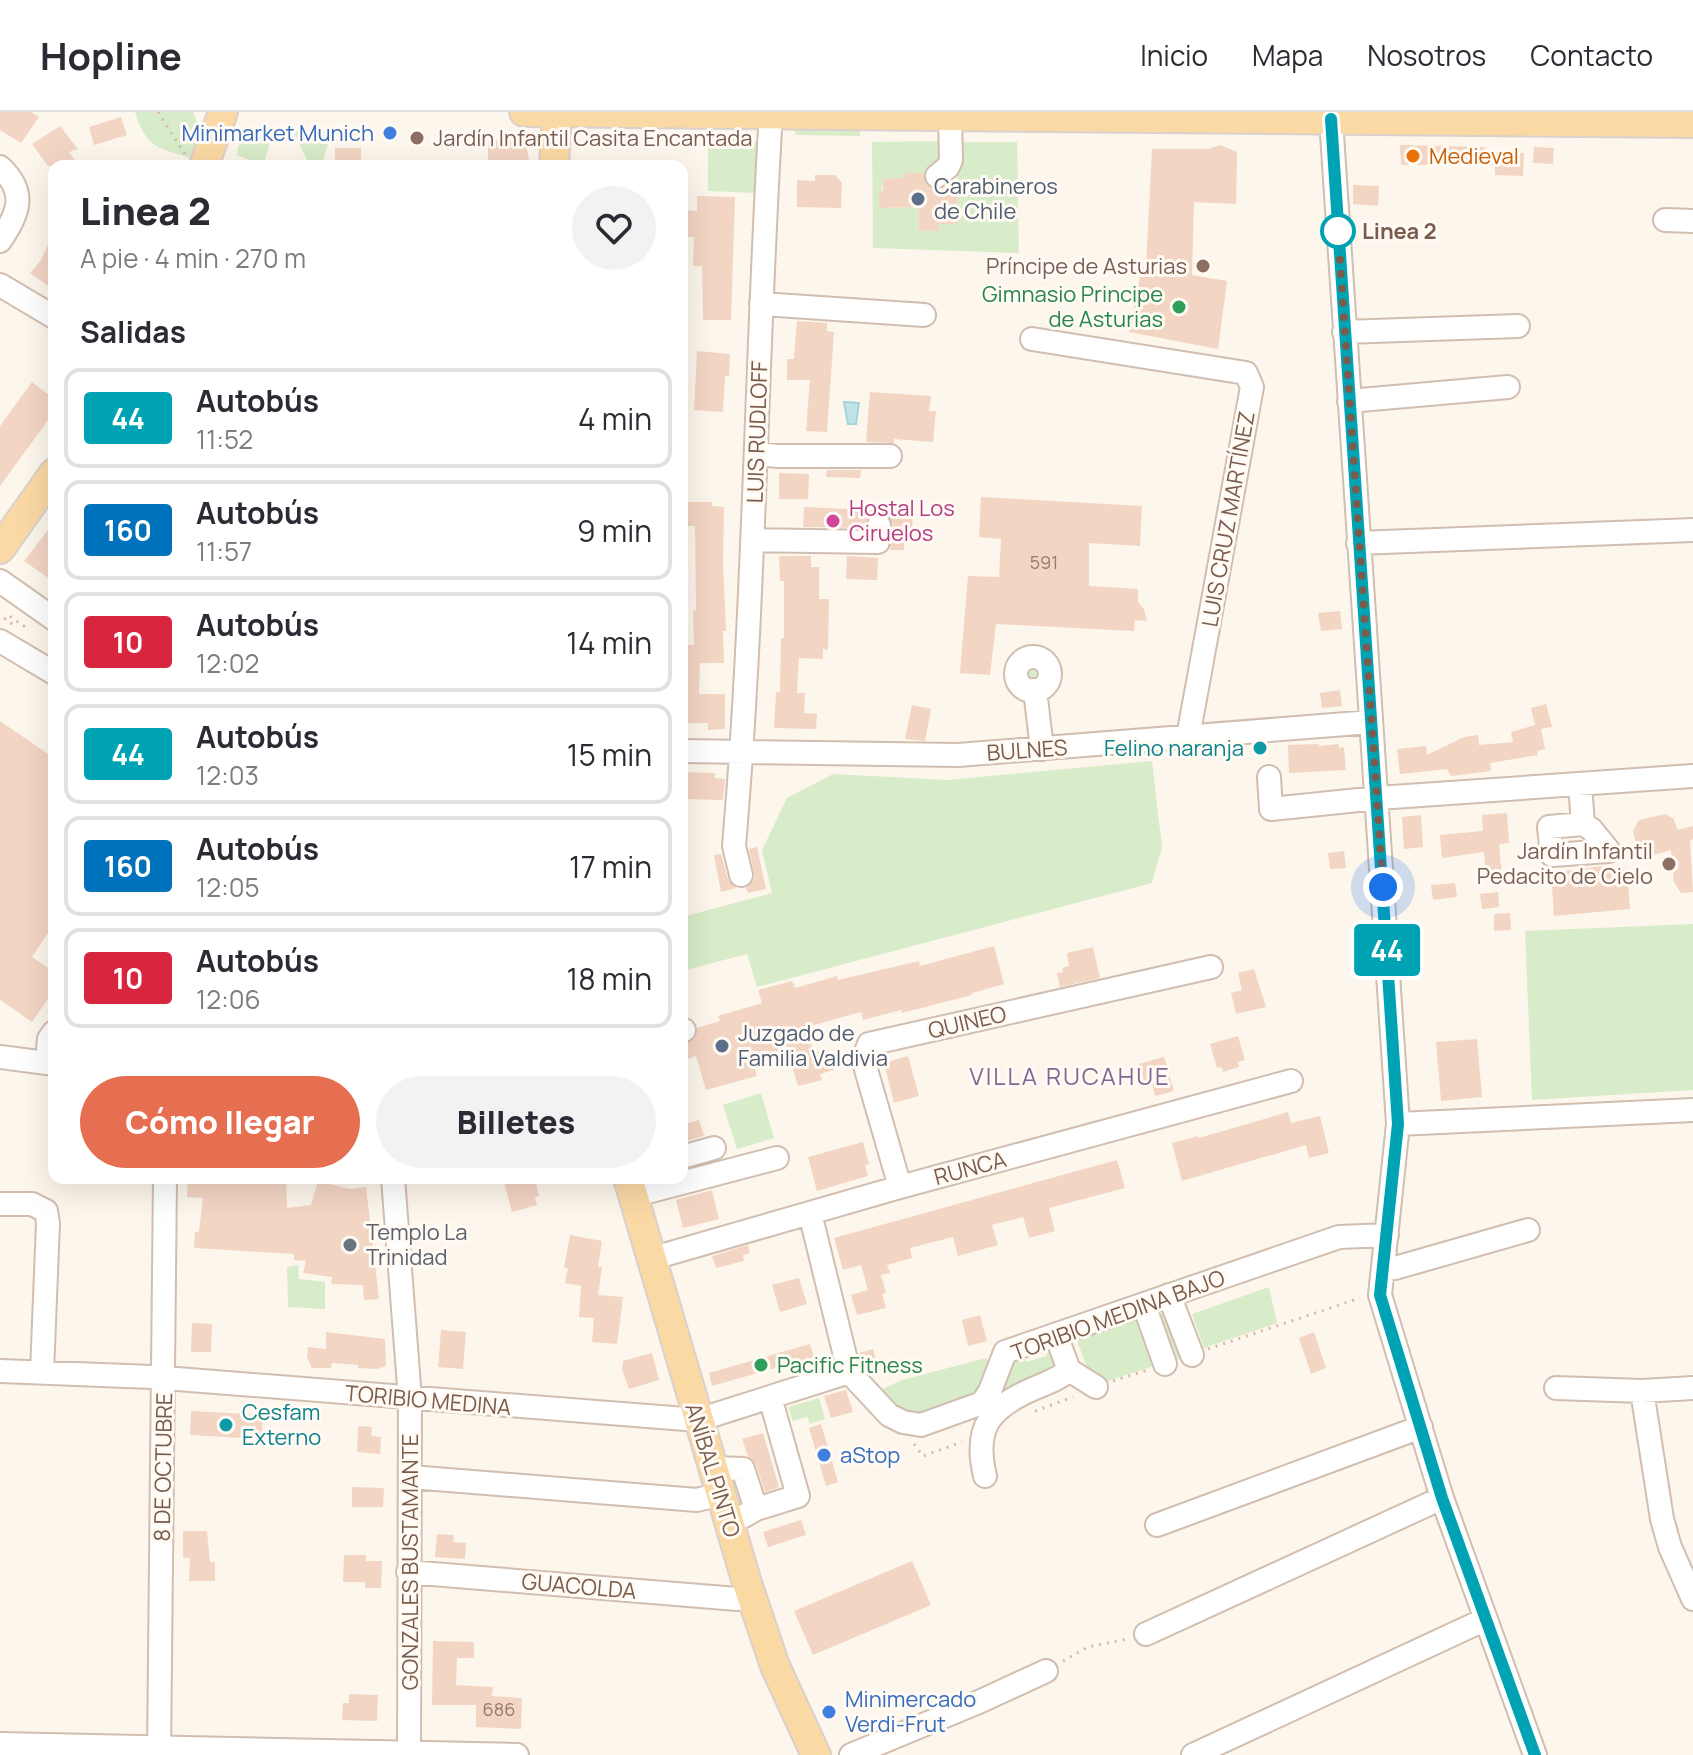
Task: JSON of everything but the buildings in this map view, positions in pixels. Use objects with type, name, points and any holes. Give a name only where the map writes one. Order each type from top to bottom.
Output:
[{"type":"main road","points":[[194,160],[223,112]]},
{"type":"main road","points":[[524,112],[1331,119],[1535,117],[1693,123]]},
{"type":"main road","points":[[554,160],[556,112]]},
{"type":"main road","points":[[0,532],[48,465]]},
{"type":"main road","points":[[0,549],[48,481]]},
{"type":"main road","name":"ANÍBAL PINTO","points":[[630,1187],[750,1594],[775,1666],[816,1755]]},
{"type":"street","name":"LUIS RUDLOFF","points":[[741,875],[734,846],[754,540],[761,304],[771,114]]},
{"type":"street","points":[[937,176],[950,163],[950,117]]},
{"type":"street","points":[[1331,119],[1398,1124],[1380,1295],[1442,1498],[1535,1755]]},
{"type":"street","points":[[0,167],[12,181],[18,207],[17,216],[0,241]]},
{"type":"street","points":[[1665,220],[1693,221]]},
{"type":"street","points":[[0,285],[48,313]]},
{"type":"street","points":[[761,304],[924,315]]},
{"type":"street","points":[[1344,332],[1518,326]]},
{"type":"street","name":"LUIS CRUZ MARTÍNEZ","points":[[1032,339],[1246,373],[1252,387],[1188,737]]},
{"type":"street","points":[[1349,401],[1508,387]]},
{"type":"street","points":[[756,454],[890,456]]},
{"type":"street","points":[[754,540],[878,542],[879,525]]},
{"type":"street","points":[[1358,543],[1693,530]]},
{"type":"street","points":[[0,581],[48,615]]},
{"type":"street","points":[[0,641],[48,669]]},
{"type":"street","points":[[32,645],[48,655]]},
{"type":"street","points":[[1035,690],[1042,749]]},
{"type":"street","name":"BULNES","points":[[688,751],[958,755],[1371,722]]},
{"type":"street","points":[[1269,777],[1271,809],[1378,798],[1693,776]]},
{"type":"street","points":[[1580,784],[1583,824]]},
{"type":"street","name":"QUINEO","points":[[900,1187],[863,1059],[869,1044],[1211,967]]},
{"type":"street","points":[[0,1057],[48,1063]]},
{"type":"street","name":"RUNCA","points":[[650,1259],[900,1187],[1291,1081]]},
{"type":"street","points":[[1398,1124],[1693,1110]]},
{"type":"street","points":[[688,1155],[714,1148]]},
{"type":"street","points":[[688,1176],[777,1158]]},
{"type":"street","name":"8 DE OCTUBRE","points":[[159,1750],[165,1184]]},
{"type":"street","name":"GONZALES BUSTAMANTE","points":[[393,1184],[410,1399],[409,1754]]},
{"type":"street","points":[[0,1204],[32,1204],[46,1211],[42,1372]]},
{"type":"street","points":[[810,1213],[849,1372],[889,1415],[903,1422],[921,1425],[998,1396],[1060,1378],[1069,1370]]},
{"type":"street","points":[[1383,1270],[1528,1230]]},
{"type":"street","name":"TORIBIO MEDINA BAJO","points":[[998,1396],[1005,1352],[1339,1237],[1387,1235]]},
{"type":"street","points":[[1169,1295],[1192,1355]]},
{"type":"street","points":[[1144,1305],[1165,1364]]},
{"type":"street","points":[[1056,1335],[1069,1370],[1096,1387]]},
{"type":"street","name":"TORIBIO MEDINA","points":[[0,1371],[164,1378],[698,1420],[849,1372]]},
{"type":"street","points":[[1556,1388],[1642,1391],[1693,1388]]},
{"type":"street","points":[[1642,1391],[1662,1519],[1693,1599]]},
{"type":"street","points":[[985,1476],[980,1439],[998,1396]]},
{"type":"street","points":[[729,1524],[756,1509],[798,1496],[770,1397]]},
{"type":"street","points":[[1157,1525],[1421,1427]]},
{"type":"street","points":[[411,1477],[697,1500],[716,1481],[743,1469],[756,1509]]},
{"type":"street","points":[[1146,1634],[1442,1498]]},
{"type":"street","name":"GUACOLDA","points":[[408,1572],[737,1599],[750,1594]]},
{"type":"street","points":[[1193,1755],[1486,1619]]},
{"type":"street","points":[[851,1755],[1046,1671]]},
{"type":"street","points":[[0,1744],[159,1750],[517,1755]]},
{"type":"path","points":[[158,112],[194,160]]},
{"type":"path","points":[[1046,1671],[1088,1647],[1146,1634]]},
{"type":"green space","points":[[135,112],[193,112],[200,130],[193,159],[155,145],[144,134]]},
{"type":"green space","points":[[793,127],[861,128],[860,136],[796,135]]},
{"type":"green space","points":[[274,129],[265,160],[249,160],[237,155],[238,146],[259,132]]},
{"type":"green space","points":[[293,131],[339,131],[328,144],[323,160],[307,160]]},
{"type":"green space","points":[[708,139],[752,139],[757,144],[754,193],[708,191]]},
{"type":"green space","points":[[945,141],[946,151],[931,173],[905,173],[905,178],[883,179],[880,208],[918,207],[919,231],[938,231],[938,221],[951,220],[952,224],[958,224],[957,142],[1017,142],[1019,253],[873,248],[872,142]]},
{"type":"green space","points":[[1032,663],[1039,666],[1042,673],[1039,680],[1032,683],[1025,680],[1022,673],[1025,666]]},
{"type":"green space","points":[[1152,761],[1162,847],[1152,883],[757,987],[747,954],[688,969],[688,915],[772,893],[762,850],[787,798],[833,774],[947,780]]},
{"type":"green space","points":[[1693,924],[1693,1090],[1532,1100],[1525,931]]},
{"type":"green space","points":[[761,1093],[774,1138],[737,1149],[723,1105]]},
{"type":"green space","points":[[298,1265],[299,1279],[325,1282],[325,1309],[288,1307],[287,1267]]},
{"type":"green space","points":[[1269,1287],[1277,1323],[1204,1348],[1192,1314]]},
{"type":"green space","points":[[1161,1313],[1169,1314],[1188,1356],[1170,1362],[1154,1317]]},
{"type":"green space","points":[[1142,1317],[1160,1364],[1102,1383],[1090,1376],[1076,1338]]},
{"type":"green space","points":[[1051,1345],[1056,1355],[1056,1369],[1018,1392],[1003,1389],[1003,1372],[1008,1364],[1022,1354],[1027,1362],[1046,1356]]},
{"type":"green space","points":[[986,1358],[991,1365],[983,1390],[957,1408],[904,1416],[878,1391],[902,1380]]},
{"type":"green space","points":[[819,1398],[825,1419],[810,1424],[807,1417],[793,1421],[788,1407]]},
{"type":"water","points":[[844,402],[859,403],[856,424],[848,424]]},
{"type":"bus line","name":"44","points":[[1331,119],[1398,1124],[1380,1295],[1442,1498],[1535,1755]]},
{"type":"place","name":"Minimarket Munich","points":[[390,133]]},
{"type":"place","name":"Jardín Infantil Casita Encantada","points":[[417,138]]},
{"type":"place","name":"Medieval","points":[[1413,156]]},
{"type":"place","name":"Carabineros de Chile","points":[[918,199]]},
{"type":"place","name":"Linea 2","points":[[1338,231]]},
{"type":"place","name":"Príncipe de Asturias","points":[[1203,266]]},
{"type":"place","name":"Gimnasio Principe de Asturias","points":[[1179,307]]},
{"type":"place","name":"Hostal Los Ciruelos","points":[[833,521]]},
{"type":"place","name":"Felino naranja","points":[[1260,748]]},
{"type":"place","name":"Jardín Infantil Pedacito de Cielo","points":[[1669,864]]},
{"type":"place","name":"Juzgado de Familia Valdivia","points":[[722,1046]]},
{"type":"place","name":"Templo La Trinidad","points":[[350,1245]]},
{"type":"place","name":"Pacific Fitness","points":[[761,1365]]},
{"type":"place","name":"Cesfam Externo","points":[[226,1425]]},
{"type":"place","name":"aStop","points":[[824,1455]]},
{"type":"place","name":"Minimercado Verdi-Frut","points":[[829,1712]]},
{"type":"district","name":"VILLA RUCAHUE","points":[[1070,1077]]},
{"type":"route","points":[[1338,231],[1383,887]]}]
